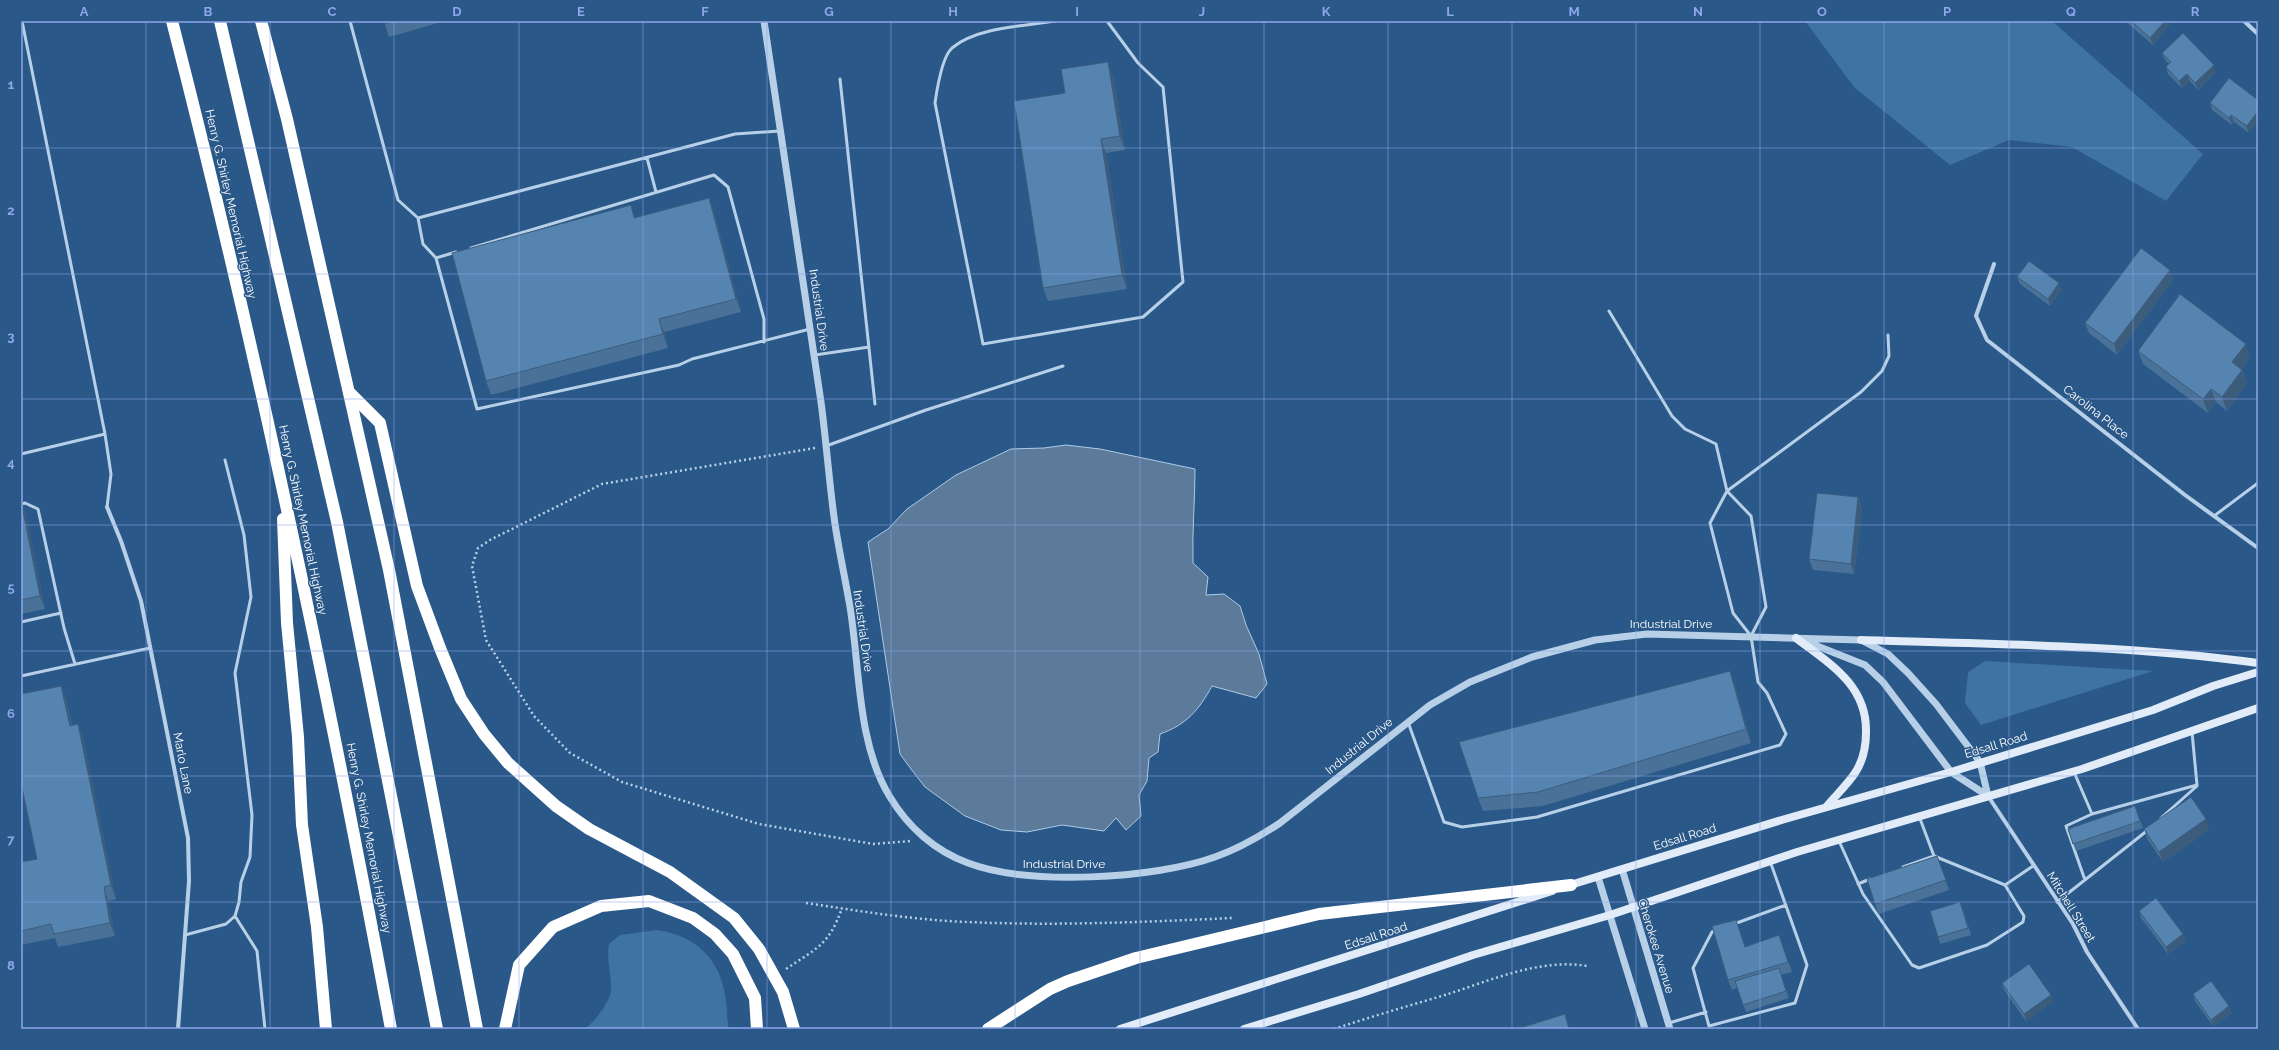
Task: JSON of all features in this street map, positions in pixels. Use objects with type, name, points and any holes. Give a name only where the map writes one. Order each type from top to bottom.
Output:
[{"type":"highway","name":"Henry G. Shirley Memorial Highway","points":[[172,21],[231,261],[282,490],[348,804],[391,1029]]},
{"type":"highway","points":[[220,21],[337,522],[437,1029]]},
{"type":"highway","points":[[261,21],[288,127],[389,570],[477,1029]]},
{"type":"highway","points":[[349,392],[380,423],[417,586],[461,699],[484,734],[508,763],[556,806],[589,829],[670,872],[734,918],[759,949],[775,977],[783,992],[794,1029]]},
{"type":"highway","points":[[282,490],[287,623],[298,737],[302,825],[317,927],[326,1029]]},
{"type":"highway","points":[[988,1029],[998,1020],[1050,989],[1105,968],[1275,924],[1319,914],[1572,885]]},
{"type":"highway","points":[[505,1029],[519,965],[554,927],[601,906],[649,901],[692,918],[715,934],[733,954],[755,998],[758,1029]]},
{"type":"main road","points":[[1796,638],[1842,674],[1860,697],[1866,719],[1866,746],[1855,773],[1826,807]]},
{"type":"main road","points":[[1862,640],[2080,647],[2196,654],[2258,663]]},
{"type":"main road","name":"Edsall Road","points":[[1120,1029],[1344,959],[1572,885],[1826,807],[1951,772],[2153,710],[2212,686],[2258,672]]},
{"type":"main road","points":[[1244,1029],[1359,994],[1472,956],[1633,908],[1770,861],[2074,771],[2192,732],[2258,708]]},
{"type":"street","name":"Industrial Drive","points":[[764,21],[782,131],[814,355],[834,518],[851,612],[859,680],[872,756],[888,794],[906,820],[927,840],[966,862],[995,871],[1028,876],[1120,874],[1200,862],[1238,848],[1280,823],[1430,704],[1476,679],[1532,657],[1595,640],[1647,634],[1862,640],[1888,654],[1908,673],[1936,704],[1980,762],[1988,796]]},
{"type":"street","points":[[2244,21],[2258,34]]},
{"type":"street","name":"Carolina Place","points":[[1994,264],[1976,316],[1987,340],[2214,516],[2258,548]]},
{"type":"street","name":"Marlo Lane","points":[[107,507],[121,541],[141,601],[188,838],[189,881],[178,1029]]},
{"type":"street","name":"Industrial Drive","points":[[1796,638],[1865,665],[1883,682],[1951,772],[1988,796]]},
{"type":"street","name":"Mitchell Street","points":[[1988,796],[2072,924],[2087,952],[2138,1029]]},
{"type":"street","name":"Cherokee Avenue","points":[[1622,870],[1669,1026]]},
{"type":"street","points":[[1598,877],[1645,1029]]},
{"type":"lane","points":[[22,21],[105,434],[111,474],[107,507]]},
{"type":"lane","points":[[350,21],[398,200],[418,218],[423,244],[436,258],[477,409],[678,365],[692,359],[764,342],[810,329]]},
{"type":"lane","points":[[1055,21],[979,34],[952,48],[939,76],[935,103],[983,344],[1143,317],[1184,282],[1163,87],[1138,63],[1107,21]]},
{"type":"lane","points":[[840,78],[875,404]]},
{"type":"lane","points":[[418,218],[735,134],[782,131]]},
{"type":"lane","points":[[647,158],[656,192]]},
{"type":"lane","points":[[466,249],[714,175],[728,187],[764,318],[764,342]]},
{"type":"lane","points":[[436,258],[459,251]]},
{"type":"lane","points":[[1609,311],[1672,416],[1685,430],[1716,444],[1727,491],[1751,516],[1766,607],[1752,636]]},
{"type":"lane","points":[[1408,721],[1444,822],[1462,827],[1537,817],[1780,745],[1786,734],[1767,693],[1758,682],[1752,636],[1733,613],[1710,523],[1727,491],[1866,387],[1882,371],[1889,356],[1888,335]]},
{"type":"lane","points":[[814,355],[869,347]]},
{"type":"lane","points":[[826,446],[926,410],[1063,366]]},
{"type":"lane","points":[[21,454],[105,434]]},
{"type":"lane","points":[[185,935],[226,924],[235,916],[240,902],[241,882],[250,857],[252,815],[235,673],[251,597],[244,536],[225,460]]},
{"type":"lane","points":[[2214,516],[2258,483]]},
{"type":"lane","points":[[21,504],[26,503],[38,509],[74,664]]},
{"type":"lane","points":[[21,622],[61,613]]},
{"type":"lane","points":[[21,676],[150,648]]},
{"type":"lane","points":[[2192,732],[2198,785]]},
{"type":"lane","points":[[2074,771],[2092,814]]},
{"type":"lane","points":[[2085,880],[2066,826],[2092,814],[2198,785]]},
{"type":"lane","points":[[2160,819],[2198,785]]},
{"type":"lane","points":[[1919,816],[1934,856]]},
{"type":"lane","points":[[2057,902],[2154,824]]},
{"type":"lane","points":[[1838,840],[1862,894],[1907,961],[1920,968],[1987,945],[2023,922],[2024,916],[2005,885],[1934,856],[1899,869]]},
{"type":"lane","points":[[1720,930],[1712,932],[1693,968],[1710,1026],[1795,1002],[1807,965],[1770,861]]},
{"type":"lane","points":[[2005,885],[2033,866]]},
{"type":"lane","points":[[1858,884],[1872,879]]},
{"type":"lane","points":[[1727,927],[1786,905]]},
{"type":"lane","points":[[235,916],[257,951],[265,1029]]},
{"type":"lane","points":[[1669,1026],[1706,1012]]},
{"type":"path","points":[[802,450],[602,484],[490,540],[478,548],[472,566],[486,640],[534,716],[570,753],[622,782],[759,824],[873,844],[927,840]]},
{"type":"path","points":[[806,903],[887,916],[968,922],[1071,924],[1233,918]]},
{"type":"path","points":[[775,977],[820,946],[830,936],[842,908]]},
{"type":"path","points":[[1334,1029],[1514,974],[1549,965],[1574,964],[1587,966]]},
{"type":"shaded area","points":[[1805,21],[2052,21],[2203,154],[2166,201],[2072,147],[2009,140],[1950,165],[1854,87]]},
{"type":"shaded area","points":[[1066,445],[1100,449],[1195,469],[1193,563],[1208,577],[1206,595],[1224,594],[1240,606],[1246,625],[1259,654],[1267,684],[1256,698],[1212,686],[1191,716],[1177,726],[1160,734],[1158,752],[1149,758],[1147,781],[1139,795],[1141,816],[1126,830],[1116,818],[1104,831],[1062,825],[1027,832],[1001,830],[965,816],[925,787],[900,754],[868,542],[888,529],[907,509],[956,475],[1011,449],[1044,448]]},
{"type":"shaded area","points":[[1985,661],[2153,671],[1981,725],[1965,703],[1968,672]]},
{"type":"shaded area","points":[[657,930],[687,939],[699,947],[709,957],[717,969],[726,997],[728,1029],[584,1029],[600,1012],[610,996],[611,986],[608,956],[609,944],[620,935]]},
{"type":"building","points":[[384,21],[394,21],[384,24]]},
{"type":"building","points":[[2131,21],[2165,21],[2150,38]]},
{"type":"building","points":[[2183,33],[2214,65],[2195,83],[2187,74],[2179,81],[2166,67],[2171,62],[2162,53]]},
{"type":"building","points":[[1108,62],[1120,136],[1101,139],[1122,275],[1043,288],[1014,101],[1065,93],[1061,69]]},
{"type":"building","points":[[2229,78],[2258,100],[2258,111],[2247,126],[2231,115],[2229,118],[2210,103]]},
{"type":"building","points":[[709,198],[736,299],[659,319],[663,334],[486,381],[452,253],[631,205],[634,218]]},
{"type":"building","points":[[2141,248],[2170,270],[2114,344],[2085,323]]},
{"type":"building","points":[[2029,261],[2059,283],[2048,299],[2017,277]]},
{"type":"building","points":[[2180,294],[2246,344],[2232,362],[2242,370],[2222,397],[2211,389],[2203,399],[2138,351]]},
{"type":"building","points":[[1817,493],[1858,497],[1851,564],[1809,559]]},
{"type":"building","points":[[21,501],[40,596],[21,600]]},
{"type":"building","points":[[1730,671],[1746,729],[1538,792],[1478,798],[1459,742]]},
{"type":"building","points":[[61,686],[70,726],[78,724],[111,885],[104,887],[110,923],[54,934],[51,924],[21,931],[21,862],[37,859],[21,783],[21,694]]},
{"type":"building","points":[[2191,797],[2206,819],[2159,852],[2144,829]]},
{"type":"building","points":[[2135,806],[2140,821],[2073,844],[2068,829]]},
{"type":"building","points":[[1937,856],[1946,880],[1875,904],[1867,879]]},
{"type":"building","points":[[2156,898],[2183,934],[2166,947],[2139,911]]},
{"type":"building","points":[[1960,902],[1968,928],[1938,937],[1930,911]]},
{"type":"building","points":[[1736,920],[1745,947],[1779,935],[1788,962],[1728,980],[1712,926]]},
{"type":"building","points":[[2029,964],[2051,995],[2024,1014],[2002,983]]},
{"type":"building","points":[[1779,968],[1786,991],[1743,1005],[1735,981]]},
{"type":"building","points":[[2211,981],[2229,1006],[2211,1020],[2193,994]]},
{"type":"building","points":[[1565,1014],[1569,1029],[1517,1029]]}]
